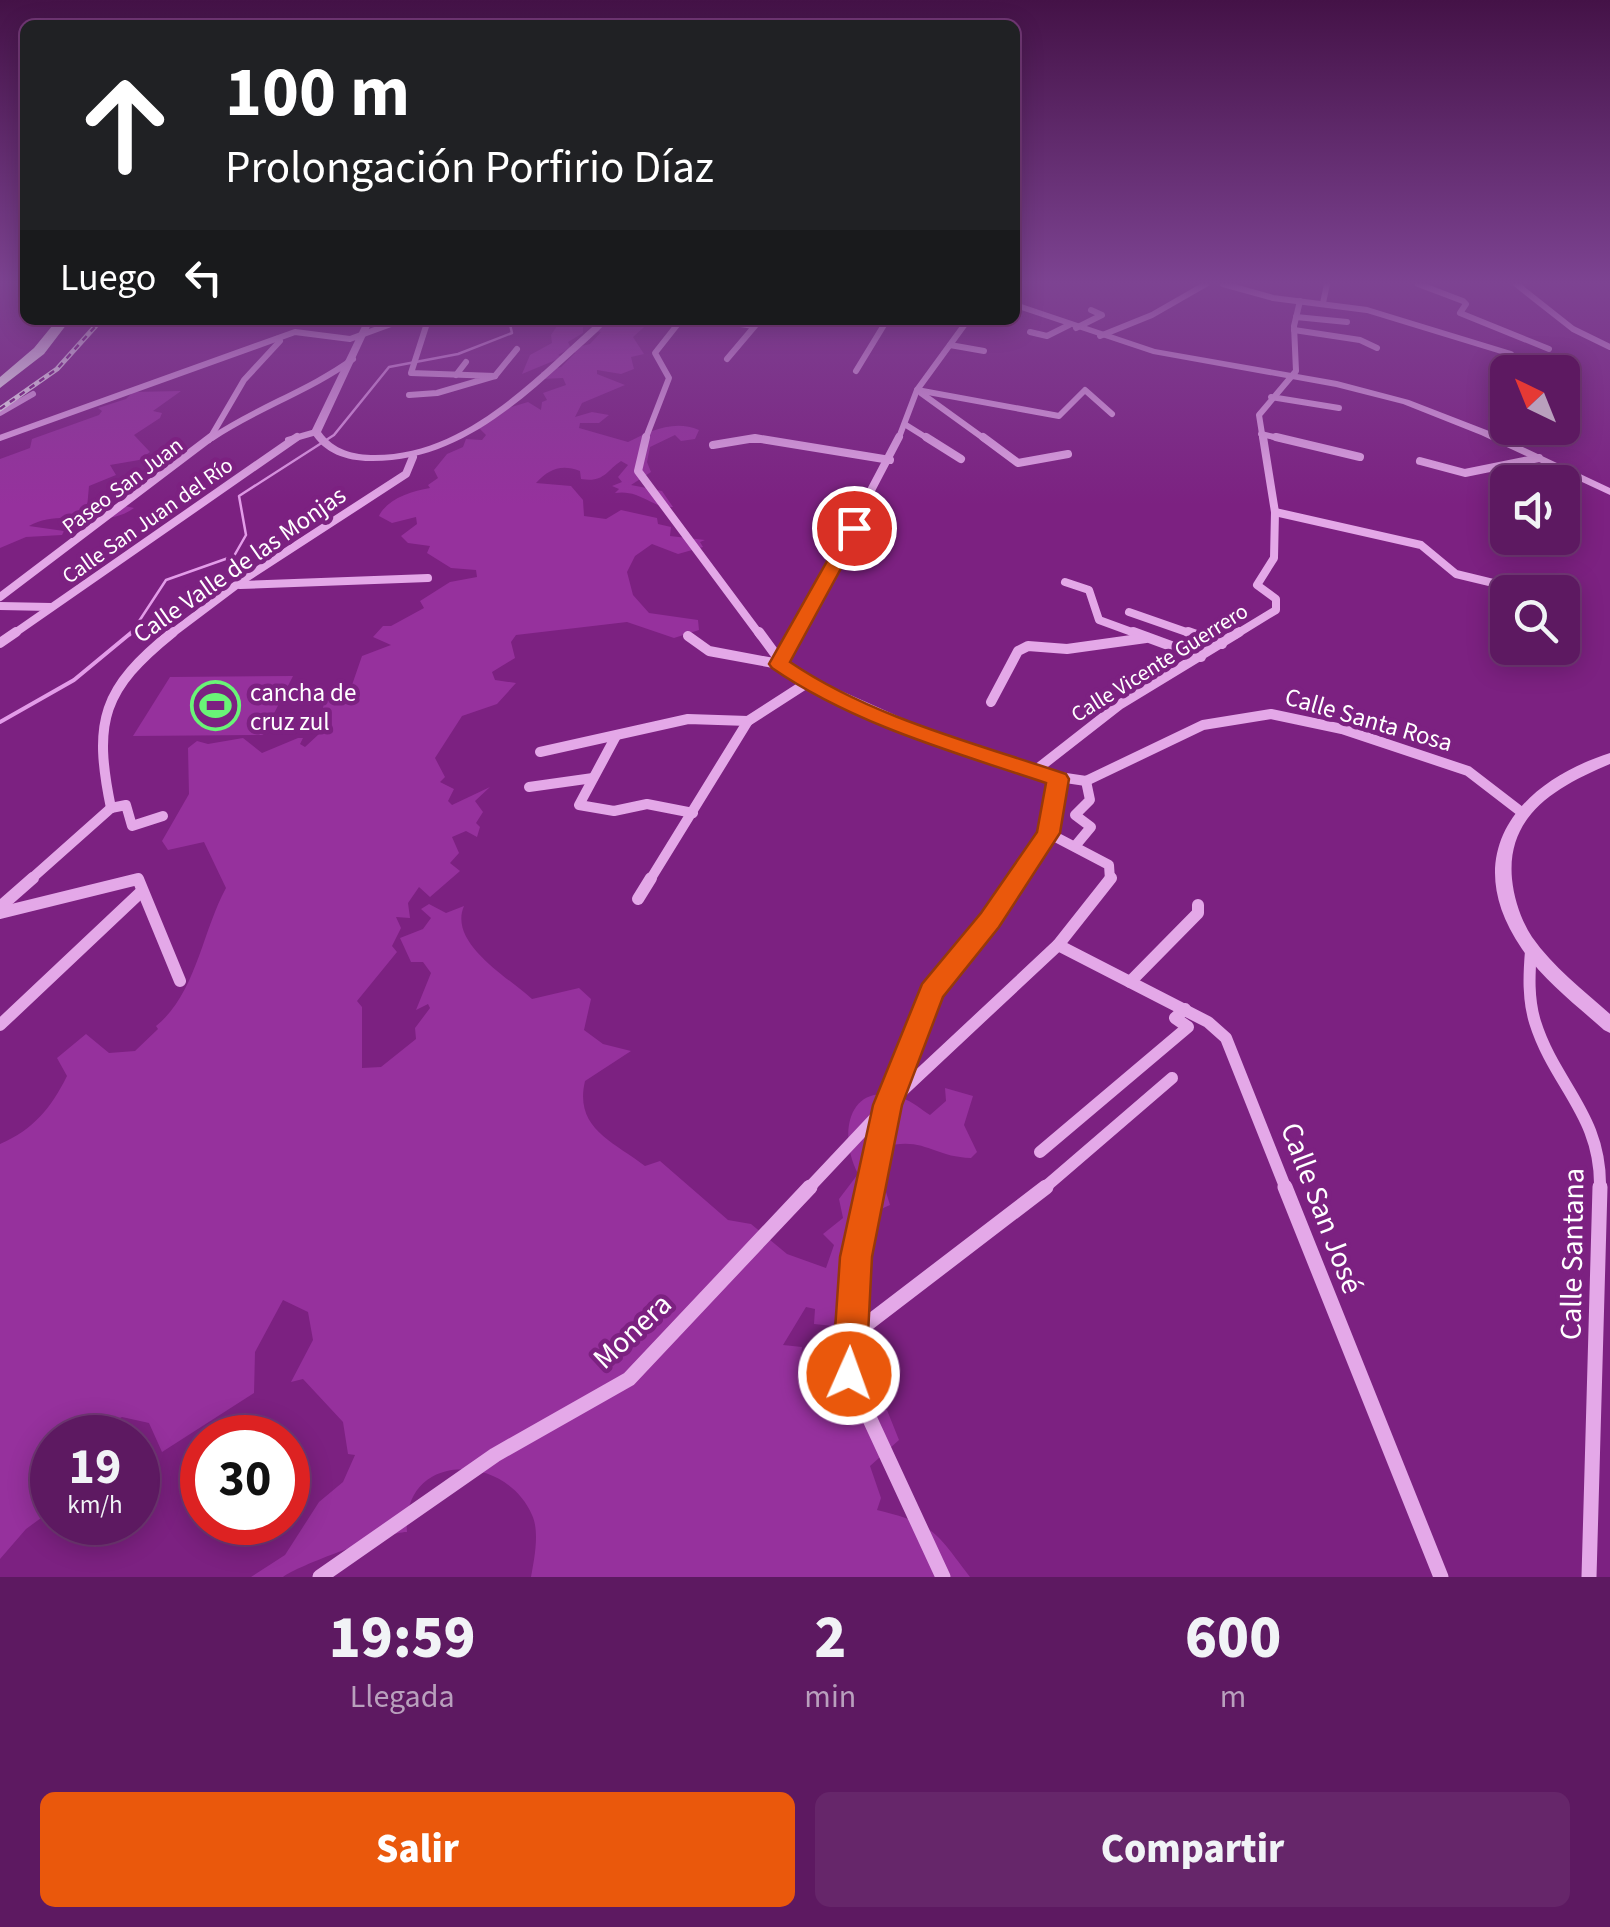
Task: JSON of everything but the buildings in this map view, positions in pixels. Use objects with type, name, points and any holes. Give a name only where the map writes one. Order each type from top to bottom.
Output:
[{"type":"highway","points":[[0,384],[31,358]]},
{"type":"street","points":[[0,438],[222,358]]},
{"type":"street","name":"Paseo San Juan","points":[[0,597],[210,439],[240,386],[267,358]]},
{"type":"street","points":[[353,358],[318,437],[333,450],[362,458],[429,454],[474,428],[560,358]]},
{"type":"street","points":[[210,439],[249,412],[316,386],[353,358]]},
{"type":"street","points":[[415,358],[408,371],[414,374],[495,376]]},
{"type":"street","points":[[409,395],[437,393],[495,376],[510,358]]},
{"type":"street","points":[[658,358],[669,378],[661,410],[643,444],[638,471],[779,664]]},
{"type":"street","points":[[856,371],[864,358]]},
{"type":"street","points":[[779,664],[890,460],[916,390],[940,358]]},
{"type":"street","points":[[1183,358],[1290,376],[1422,408],[1610,492]]},
{"type":"street","points":[[1290,376],[1297,358]]},
{"type":"street","points":[[456,375],[466,362]]},
{"type":"street","name":"Calle Vicente Guerrero","points":[[1032,773],[1062,744],[1119,704],[1276,610],[1276,599],[1256,585],[1274,558],[1275,512],[1259,415],[1290,376]]},
{"type":"street","points":[[916,390],[1059,416],[1085,390],[1112,414]]},
{"type":"street","points":[[916,390],[1018,463],[1068,454]]},
{"type":"street","points":[[0,413],[33,394]]},
{"type":"street","points":[[1271,397],[1339,408]]},
{"type":"street","points":[[906,425],[961,459]]},
{"type":"street","points":[[1261,434],[1360,456]]},
{"type":"street","name":"Calle San Juan del Río","points":[[0,643],[206,502],[288,440],[318,437]]},
{"type":"street","points":[[713,445],[755,438],[890,460]]},
{"type":"street","name":"Calle Valle de las Monjas","points":[[111,808],[98,738],[107,703],[127,675],[166,638],[239,585],[406,474],[413,457]]},
{"type":"street","points":[[1420,461],[1465,473],[1539,458]]},
{"type":"street","points":[[1275,512],[1421,545],[1436,566],[1490,585]]},
{"type":"street","points":[[239,585],[428,578]]},
{"type":"street","points":[[1066,582],[1092,593],[1099,620],[1201,657]]},
{"type":"street","points":[[0,606],[52,607]]},
{"type":"street","points":[[1130,612],[1222,644]]},
{"type":"street","points":[[688,636],[709,651],[779,664]]},
{"type":"street","points":[[991,702],[1018,651],[1028,646],[1067,648],[1146,638]]},
{"type":"street","name":"Calle Santa Rosa","points":[[779,664],[806,682],[958,748],[1058,779],[1086,781],[1203,726],[1226,718],[1270,714],[1342,730],[1468,771],[1520,811]]},
{"type":"street","points":[[638,899],[748,721],[806,682]]},
{"type":"street","points":[[540,752],[688,719],[748,721]]},
{"type":"street","points":[[616,736],[579,804],[614,811],[647,804],[693,813]]},
{"type":"street","points":[[1606,764],[1520,811],[1502,850],[1510,910],[1532,950],[1610,1025]]},
{"type":"street","points":[[528,786],[593,778]]},
{"type":"street","points":[[943,1577],[849,1374],[856,1257],[887,1105],[932,992],[990,920],[1048,833],[1058,779]]},
{"type":"street","points":[[1048,833],[1076,846],[1091,826],[1075,815],[1090,800],[1086,781]]},
{"type":"street","points":[[0,910],[111,808],[126,805],[132,826],[163,816]]},
{"type":"street","name":"Monera","points":[[320,1577],[494,1455],[629,1379],[887,1105],[1058,946],[1111,879],[1109,864],[1076,846]]},
{"type":"street","points":[[0,910],[127,878],[138,879],[180,981]]},
{"type":"street","points":[[0,1025],[141,892]]},
{"type":"street","points":[[1130,982],[1198,913],[1198,905]]},
{"type":"street","name":"Calle San José","points":[[1058,946],[1208,1022],[1233,1052],[1315,1270],[1441,1577]]},
{"type":"street","name":"Calle Santana","points":[[1532,950],[1530,1003],[1539,1035],[1599,1140],[1604,1400],[1589,1577]]},
{"type":"street","points":[[1040,1152],[1188,1027],[1174,1018],[1185,1009]]},
{"type":"street","points":[[850,1337],[1019,1210],[1172,1078]]},
{"type":"shaded area","points":[[529,358],[562,358],[522,374]]},
{"type":"shaded area","points":[[570,358],[631,358],[634,369],[621,374],[597,370],[597,374],[625,385],[582,403],[575,417],[592,412],[609,415],[599,423],[580,423],[579,428],[628,442],[671,426],[699,430],[695,439],[681,441],[675,435],[650,447],[647,462],[651,472],[631,485],[662,491],[673,507],[632,494],[615,493],[619,489],[612,486],[622,482],[618,477],[628,465],[621,461],[595,479],[581,479],[580,471],[561,468],[536,483],[571,486],[583,500],[584,516],[606,519],[621,510],[657,518],[658,524],[671,527],[670,536],[705,540],[700,542],[703,547],[678,554],[652,544],[635,556],[627,572],[633,595],[649,613],[698,620],[699,630],[674,638],[627,622],[516,635],[511,642],[515,658],[492,672],[495,680],[516,683],[497,704],[462,716],[435,758],[445,777],[440,782],[454,789],[448,801],[452,805],[490,787],[475,801],[483,812],[476,823],[480,827],[477,837],[466,831],[452,837],[459,853],[450,863],[460,871],[430,897],[419,887],[408,903],[410,918],[396,917],[401,928],[392,946],[397,952],[357,1001],[362,1007],[362,1068],[381,1067],[416,1039],[415,1028],[430,1008],[428,1004],[416,1010],[431,973],[423,962],[411,962],[400,938],[423,929],[431,918],[421,909],[429,904],[446,913],[464,906],[464,933],[496,970],[532,999],[579,988],[591,999],[584,1030],[603,1044],[631,1051],[585,1081],[585,1111],[598,1132],[645,1166],[660,1161],[728,1220],[751,1224],[787,1254],[826,1268],[834,1245],[823,1234],[843,1218],[839,1199],[858,1174],[852,1159],[849,1128],[859,1104],[883,1094],[906,1099],[930,1115],[946,1101],[945,1088],[973,1096],[964,1125],[977,1152],[971,1158],[919,1145],[883,1147],[867,1183],[877,1186],[878,1192],[886,1192],[890,1205],[864,1223],[859,1248],[865,1269],[841,1300],[833,1326],[814,1324],[815,1309],[806,1307],[783,1345],[802,1347],[798,1381],[815,1393],[838,1378],[848,1391],[862,1390],[880,1410],[887,1410],[899,1440],[870,1466],[881,1498],[877,1510],[911,1520],[932,1532],[970,1577],[531,1577],[536,1529],[519,1494],[479,1471],[457,1470],[437,1474],[420,1486],[410,1505],[407,1532],[344,1550],[283,1577],[251,1577],[285,1555],[291,1545],[310,1545],[310,1516],[319,1502],[343,1482],[355,1455],[348,1454],[343,1422],[303,1379],[291,1382],[313,1340],[308,1312],[283,1300],[255,1352],[254,1393],[220,1415],[180,1415],[180,1440],[162,1452],[160,1415],[30,1415],[30,1526],[0,1559],[0,1144],[31,1125],[54,1098],[67,1076],[57,1058],[86,1034],[109,1053],[135,1051],[158,1029],[156,1026],[170,1013],[189,980],[226,888],[204,842],[168,850],[162,841],[189,794],[188,748],[197,741],[208,744],[243,738],[262,753],[298,738],[303,738],[300,744],[305,747],[319,734],[324,702],[352,685],[362,656],[391,645],[373,637],[383,626],[391,626],[424,608],[420,601],[450,582],[477,577],[476,570],[451,568],[427,553],[430,546],[408,543],[401,536],[417,524],[416,517],[392,523],[379,516],[400,497],[430,488],[428,485],[438,478],[434,470],[447,454],[463,447],[466,439],[482,440],[486,435],[479,428],[508,408],[528,402],[541,410],[542,402],[547,400],[543,393],[566,385],[563,378],[541,379],[541,372],[561,367]]},
{"type":"shaded area","points":[[181,391],[153,411],[162,413],[160,418],[134,435],[150,452],[139,460],[110,465],[116,475],[89,486],[87,508],[95,515],[125,506],[134,508],[109,518],[42,521],[29,526],[64,531],[62,535],[26,537],[0,548],[0,459],[30,448],[32,439],[99,415],[102,411],[98,408],[126,399],[133,392]]},
{"type":"shaded area","name":"cancha de cruz zul","points":[[293,676],[263,735],[133,736],[170,677]]},
{"type":"waterway","points":[[132,632],[166,580],[234,556],[246,535],[239,496],[334,435],[389,367],[439,358]]},
{"type":"waterway","points":[[0,722],[74,680],[132,632]]},
{"type":"railway","points":[[0,409],[67,358]]},
{"type":"place","name":"cancha de cruz zul","points":[[215,706]]},
{"type":"route","points":[[849,1374],[856,1257],[887,1105],[932,992],[990,920],[1048,833],[1058,779],[920,733],[806,682],[779,664],[854,528]]}]
